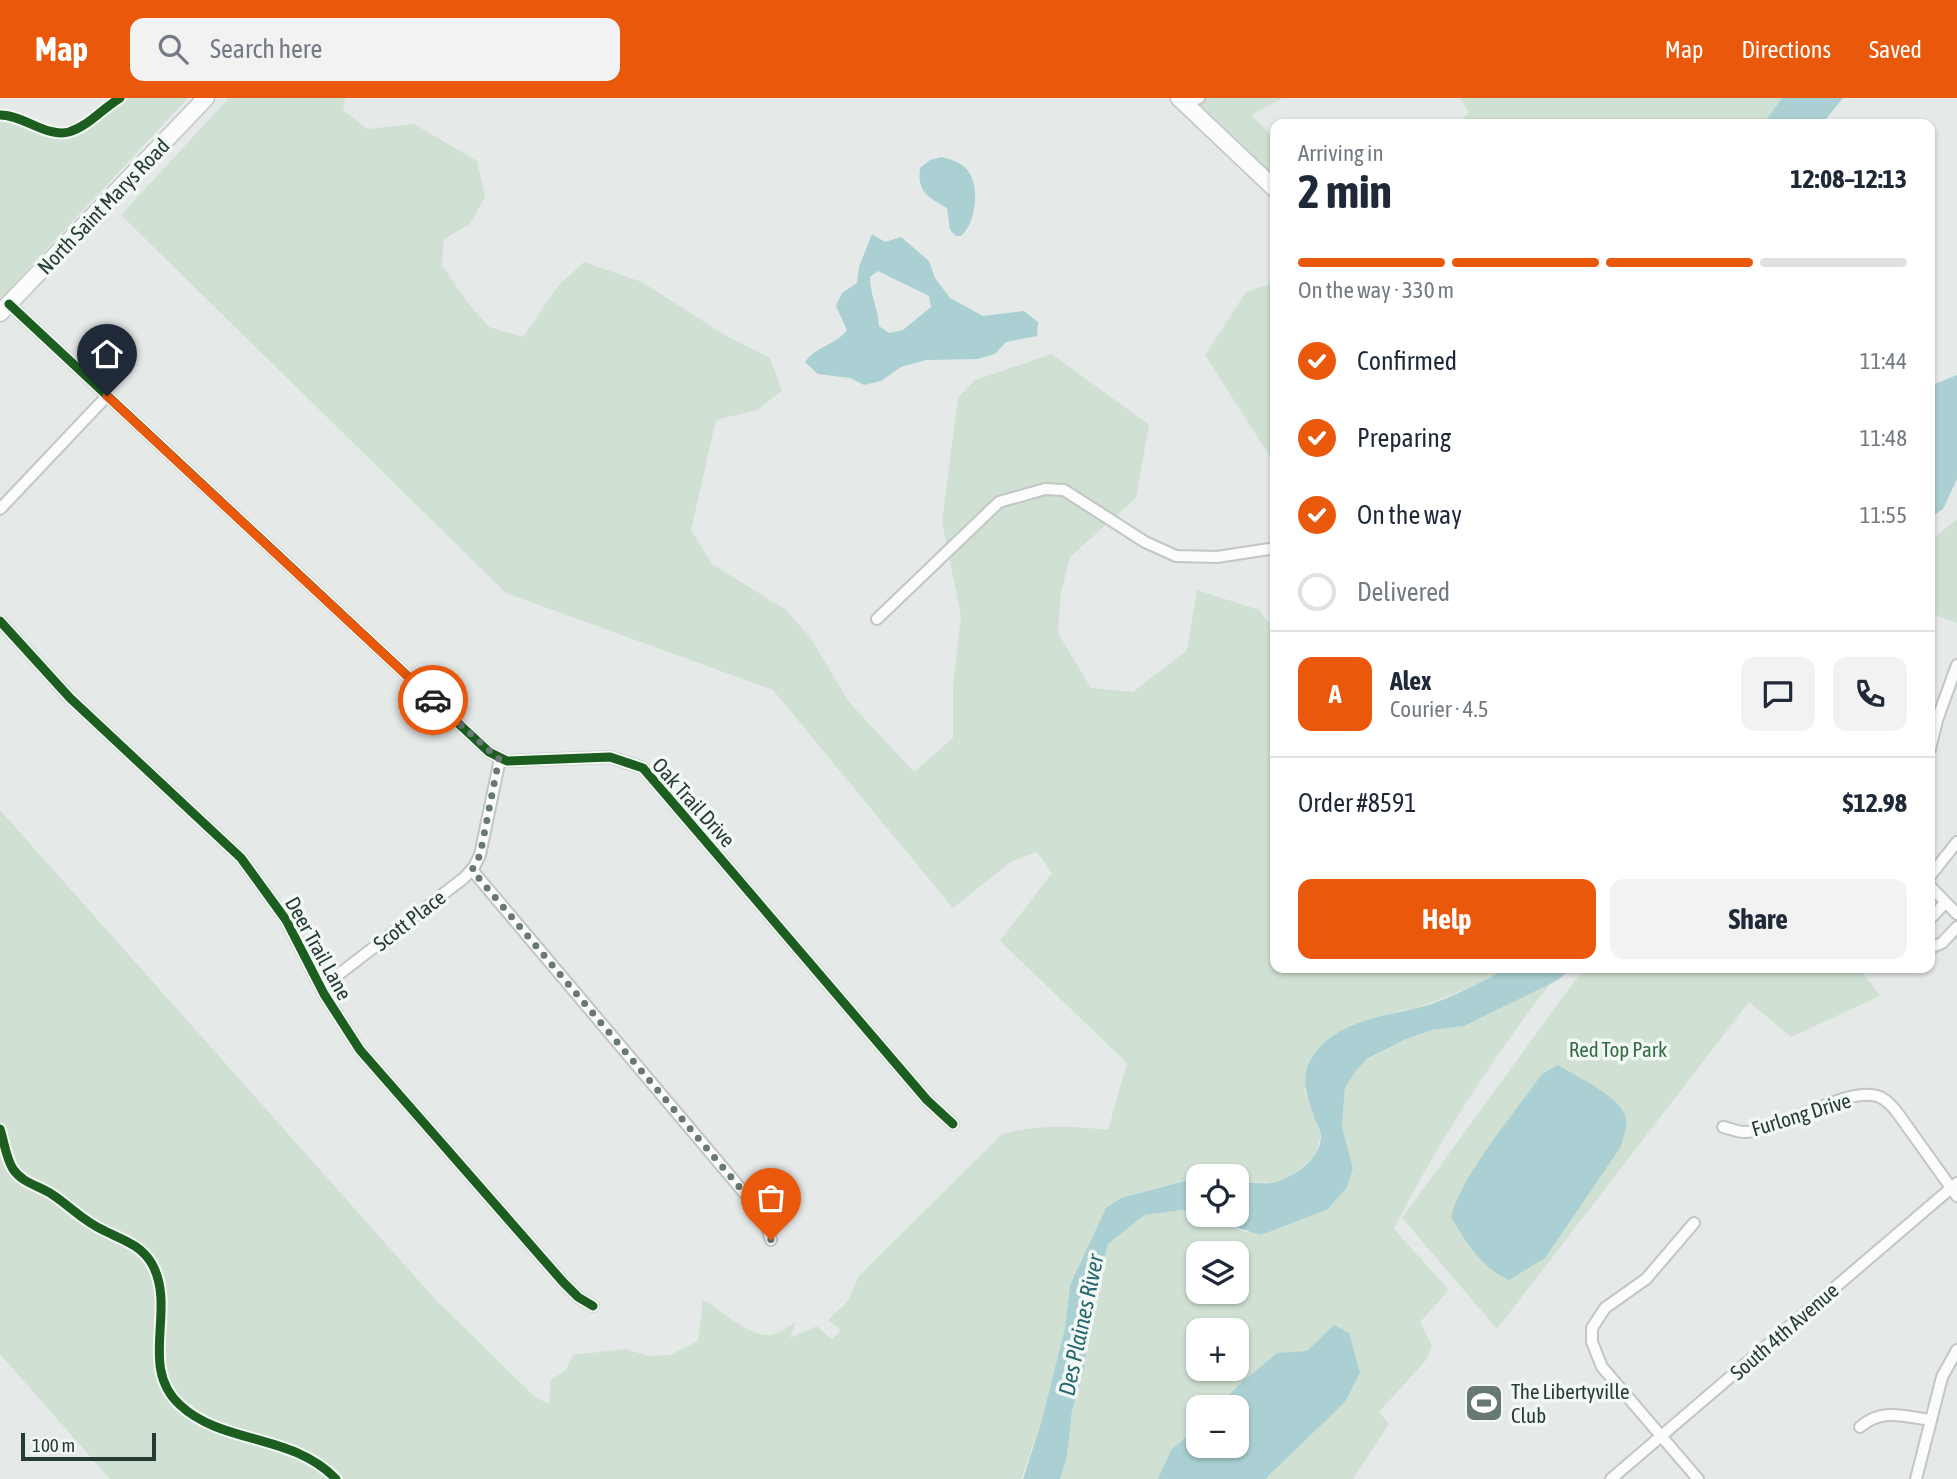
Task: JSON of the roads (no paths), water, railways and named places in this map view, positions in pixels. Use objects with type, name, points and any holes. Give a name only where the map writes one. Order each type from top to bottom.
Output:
[{"type":"main road","name":"North Saint Marys Road","points":[[4,309],[206,98]]},
{"type":"main road","points":[[1188,100],[1270,184]]},
{"type":"street","points":[[4,309],[107,396],[499,759],[480,855],[472,870],[763,1215],[771,1240]]},
{"type":"street","points":[[0,509],[107,396]]},
{"type":"street","points":[[877,619],[999,502],[1045,489],[1064,490],[1145,542],[1176,556],[1217,557],[1270,549]]},
{"type":"street","name":"Deer Trail Lane","points":[[0,621],[45,673],[241,858],[286,920],[341,1023],[380,1074],[563,1282],[578,1297],[593,1306]]},
{"type":"street","points":[[1935,729],[1957,665]]},
{"type":"street","name":"Oak Trail Drive","points":[[499,759],[532,761],[610,757],[643,768],[927,1100],[953,1124]]},
{"type":"street","points":[[1935,870],[1957,842]]},
{"type":"street","name":"Scott Place","points":[[321,988],[472,870]]},
{"type":"street","points":[[1935,892],[1957,914]]},
{"type":"street","points":[[1935,914],[1945,903]]},
{"type":"street","points":[[1935,946],[1942,943],[1957,927]]},
{"type":"street","name":"Furlong Drive","points":[[1723,1127],[1744,1132],[1854,1096],[1878,1096],[1889,1103],[1899,1115],[1955,1189]]},
{"type":"street","name":"South 4th Avenue","points":[[1611,1479],[1955,1189]]},
{"type":"street","points":[[1694,1223],[1646,1279],[1605,1308],[1592,1328],[1592,1342],[1602,1367],[1698,1479]]},
{"type":"street","points":[[1916,1479],[1942,1377],[1957,1350]]},
{"type":"street","points":[[1860,1427],[1872,1417],[1885,1415],[1930,1420]]},
{"type":"water","points":[[1782,98],[1843,98],[1826,119],[1767,119]]},
{"type":"water","points":[[942,157],[962,165],[973,181],[973,216],[961,236],[956,236],[950,230],[947,208],[929,197],[920,183],[920,168],[930,160]]},
{"type":"water","points":[[872,234],[885,242],[901,237],[929,261],[935,278],[950,298],[983,316],[1024,311],[1038,322],[1037,336],[1006,342],[995,354],[978,359],[926,360],[901,367],[881,381],[864,385],[850,378],[818,374],[805,362],[847,330],[836,306],[842,293],[857,283],[859,267]],"holes":[[[878,271],[929,296],[931,307],[903,330],[889,333],[879,326],[870,277]]]},
{"type":"water","points":[[1957,375],[1957,479],[1943,509],[1935,515],[1935,384]]},
{"type":"water","points":[[1498,973],[1566,973],[1558,980],[1464,1026],[1432,1030],[1406,1039],[1368,1058],[1345,1088],[1342,1127],[1353,1168],[1347,1187],[1328,1209],[1261,1235],[1236,1227],[1249,1227],[1249,1182],[1266,1183],[1282,1179],[1306,1165],[1317,1151],[1321,1133],[1308,1100],[1305,1082],[1313,1055],[1321,1046],[1353,1025],[1435,1003]]},
{"type":"water","points":[[1558,1065],[1614,1100],[1625,1115],[1625,1132],[1620,1148],[1545,1258],[1509,1280],[1482,1261],[1451,1217],[1466,1183],[1490,1144],[1542,1074]]},
{"type":"water","name":"Des Plaines River","points":[[1186,1180],[1186,1211],[1144,1215],[1108,1244],[1090,1315],[1084,1370],[1072,1411],[1067,1456],[1060,1479],[1023,1479],[1041,1423],[1065,1328],[1070,1285],[1106,1208],[1121,1198]]},
{"type":"water","points":[[1334,1325],[1349,1333],[1360,1373],[1345,1402],[1265,1479],[1158,1479],[1171,1450],[1186,1437],[1186,1458],[1249,1458],[1249,1395],[1229,1395],[1244,1381],[1249,1381],[1249,1377],[1277,1353],[1307,1351]]},
{"type":"place","name":"The Libertyville Club","points":[[1484,1403]]},
{"type":"park label","name":"Red Top Park","points":[[1618,1049]]}]
